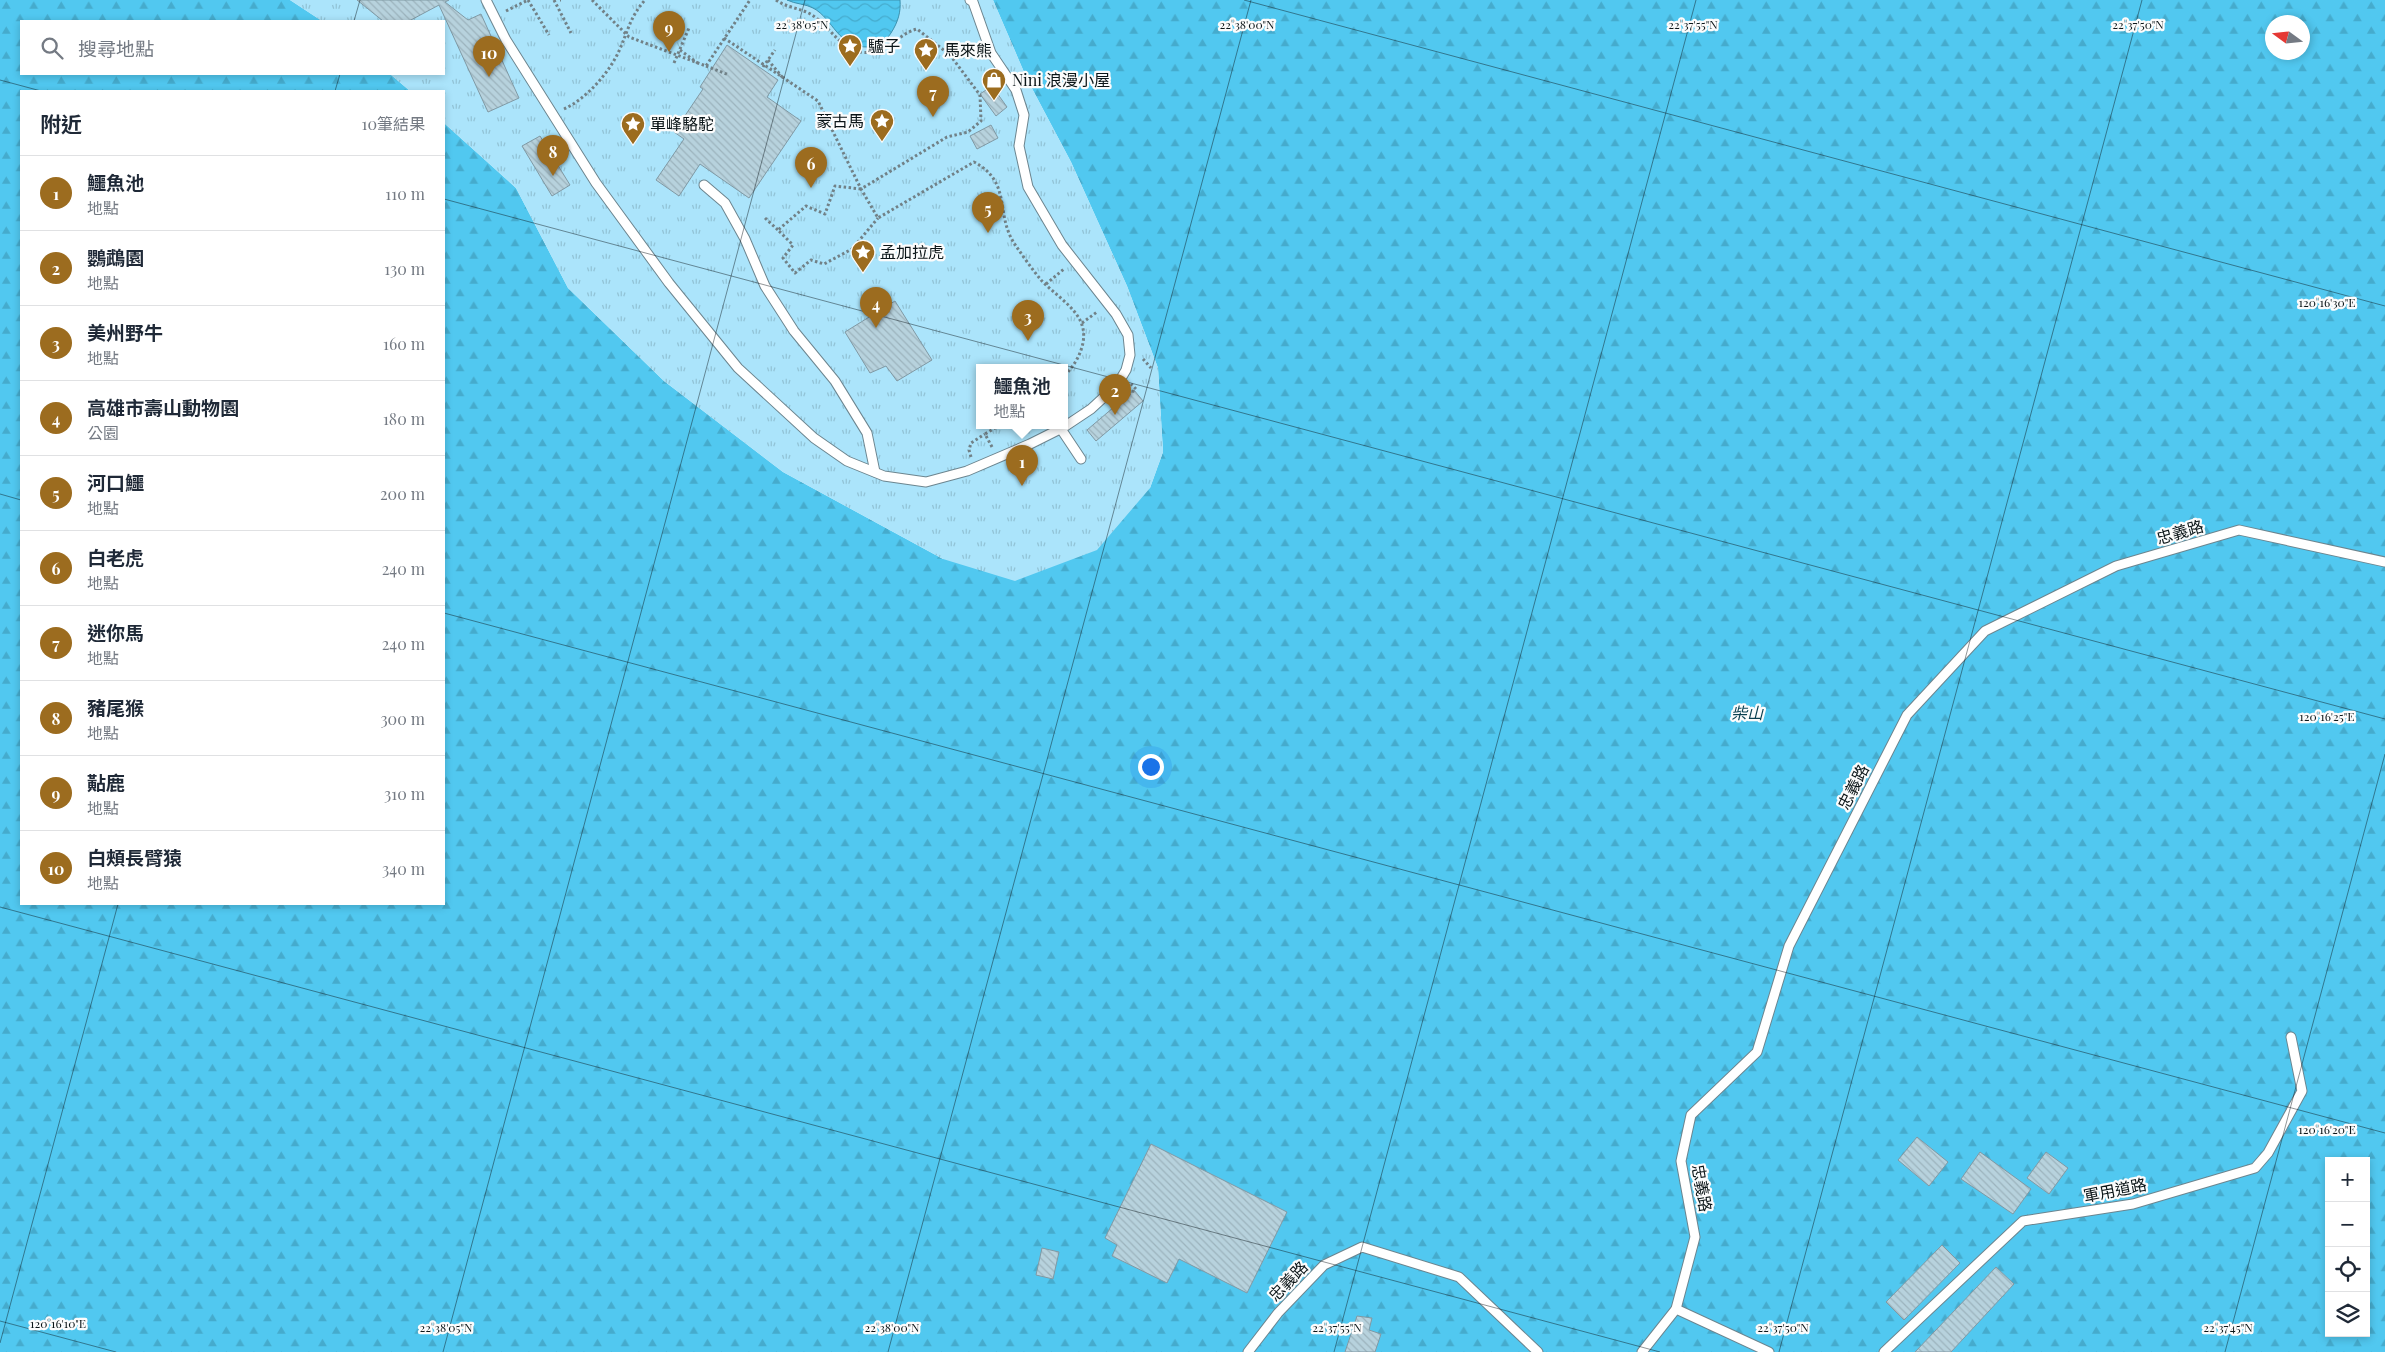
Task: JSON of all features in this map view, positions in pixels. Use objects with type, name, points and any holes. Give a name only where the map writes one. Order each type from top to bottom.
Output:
[{"type":"lane","points":[[486,0],[506,40],[596,182],[669,283],[738,368],[814,438],[847,461],[884,476],[926,482],[967,471],[1059,429]]},
{"type":"lane","points":[[970,0],[973,2],[991,52],[1016,90],[1024,115],[1019,146],[1028,187],[1062,245],[1108,304],[1128,335],[1130,355],[1126,370],[1117,385],[1091,409],[1068,424]]},
{"type":"lane","points":[[704,185],[725,203],[745,239],[764,286],[794,331],[835,382],[867,433],[875,472]]},
{"type":"lane","points":[[1062,429],[1081,459]]},
{"type":"lane","name":"忠義路","points":[[1642,1352],[1676,1309],[1695,1238],[1681,1161],[1691,1115],[1757,1052],[1789,946],[1906,715],[1985,631],[2116,566],[2239,530],[2385,562]]},
{"type":"lane","name":"軍用道路","points":[[1884,1352],[2023,1221],[2133,1204],[2255,1168],[2268,1153],[2302,1091],[2291,1037]]},
{"type":"lane","name":"忠義路","points":[[1248,1352],[1278,1313],[1324,1265],[1362,1247],[1459,1277],[1538,1352]]},
{"type":"lane","points":[[1676,1309],[1768,1352]]},
{"type":"path","points":[[494,17],[528,0],[549,35]]},
{"type":"path","points":[[554,0],[571,33]]},
{"type":"path","points":[[592,0],[629,37],[729,75]]},
{"type":"path","points":[[553,114],[574,104],[597,82],[618,53],[634,13],[645,0]]},
{"type":"path","points":[[706,66],[750,0]]},
{"type":"path","points":[[776,0],[812,14],[843,45],[865,53],[884,48],[905,33],[917,30],[950,55],[980,95],[981,121],[968,132],[947,137],[861,189],[835,186],[825,214],[806,206],[778,230]]},
{"type":"path","points":[[674,64],[689,28]]},
{"type":"path","points":[[724,38],[818,101],[861,189],[878,218]]},
{"type":"path","points":[[680,50],[698,64]]},
{"type":"path","points":[[763,67],[774,50]]},
{"type":"path","points":[[768,60],[783,78]]},
{"type":"path","points":[[765,218],[793,245],[783,258],[795,273],[811,260],[824,264],[852,249],[878,218],[974,162],[986,168],[1001,192],[1006,224],[1013,242],[1046,284],[1066,303],[1082,323],[1084,336],[1082,350],[1068,370]]},
{"type":"path","points":[[1046,284],[1074,260]]},
{"type":"path","points":[[1082,323],[1108,304]]},
{"type":"path","points":[[993,429],[985,434],[998,458]]},
{"type":"green space","name":"柴山","points":[[0,0],[290,0],[320,20],[20,20],[20,75],[391,75],[409,90],[20,90],[20,905],[445,905],[445,124],[516,188],[568,288],[664,381],[783,472],[943,559],[1150,488],[1163,452],[1158,368],[1127,286],[1071,162],[1027,79],[993,0],[2385,0],[2385,1352],[0,1352]]},
{"type":"green space","points":[[290,0],[993,0],[1027,79],[1071,162],[1127,286],[1158,368],[1163,452],[1150,488],[1097,550],[1015,581],[943,559],[783,472],[664,381],[568,288],[516,188],[445,124],[445,90],[409,90],[391,75],[445,75],[445,20],[320,20]]},
{"type":"water","points":[[787,0],[900,0],[900,9],[897,21],[889,36],[876,46],[869,47],[850,43],[813,8]]},
{"type":"building","points":[[357,0],[449,0],[445,2],[468,20],[481,14],[519,98],[488,112],[439,5],[411,20],[382,20]]},
{"type":"building","points":[[727,45],[778,80],[767,97],[801,121],[749,198],[700,164],[679,196],[656,180],[684,139],[674,132],[703,89],[700,87]]},
{"type":"building","name":"Nini 浪漫小屋","points":[[992,86],[1007,107],[996,116],[980,94]]},
{"type":"building","points":[[991,125],[998,138],[977,149],[970,136]]},
{"type":"building","points":[[540,136],[570,185],[552,196],[522,146]]},
{"type":"building","points":[[895,301],[932,360],[897,381],[886,366],[870,373],[845,332]]},
{"type":"building","points":[[1134,390],[1143,401],[1096,441],[1087,430]]},
{"type":"building","points":[[1917,1137],[1948,1162],[1929,1186],[1898,1160]]},
{"type":"building","points":[[1151,1144],[1287,1212],[1247,1293],[1179,1259],[1167,1283],[1112,1256],[1117,1245],[1105,1238]]},
{"type":"building","points":[[1980,1152],[2031,1189],[2013,1214],[1961,1179]]},
{"type":"building","points":[[2046,1152],[2068,1168],[2049,1194],[2027,1178]]},
{"type":"building","points":[[1942,1245],[1960,1263],[1904,1320],[1886,1302]]},
{"type":"building","points":[[1042,1248],[1059,1252],[1053,1279],[1036,1275]]},
{"type":"building","points":[[1996,1267],[2014,1284],[1951,1352],[1915,1352]]},
{"type":"building","points":[[1357,1316],[1372,1318],[1369,1330],[1381,1334],[1375,1352],[1345,1352]]},
{"type":"place","name":"黇鹿","points":[[669,52]]},
{"type":"place","name":"驢子","points":[[850,67]]},
{"type":"place","name":"馬來熊","points":[[926,71]]},
{"type":"place","name":"白頰長臂猿","points":[[489,77]]},
{"type":"place","name":"Nini 浪漫小屋","points":[[994,101]]},
{"type":"place","name":"迷你馬","points":[[933,117]]},
{"type":"place","name":"蒙古馬","points":[[882,142]]},
{"type":"place","name":"單峰駱駝","points":[[633,145]]},
{"type":"place","name":"豬尾猴","points":[[553,176]]},
{"type":"place","name":"白老虎","points":[[811,188]]},
{"type":"place","name":"河口鱷","points":[[988,233]]},
{"type":"place","name":"孟加拉虎","points":[[863,273]]},
{"type":"place","name":"高雄市壽山動物園","points":[[876,328]]},
{"type":"place","name":"美州野牛","points":[[1028,341]]},
{"type":"place","name":"鸚鵡園","points":[[1115,415]]},
{"type":"place","name":"鱷魚池","points":[[1022,486]]}]
